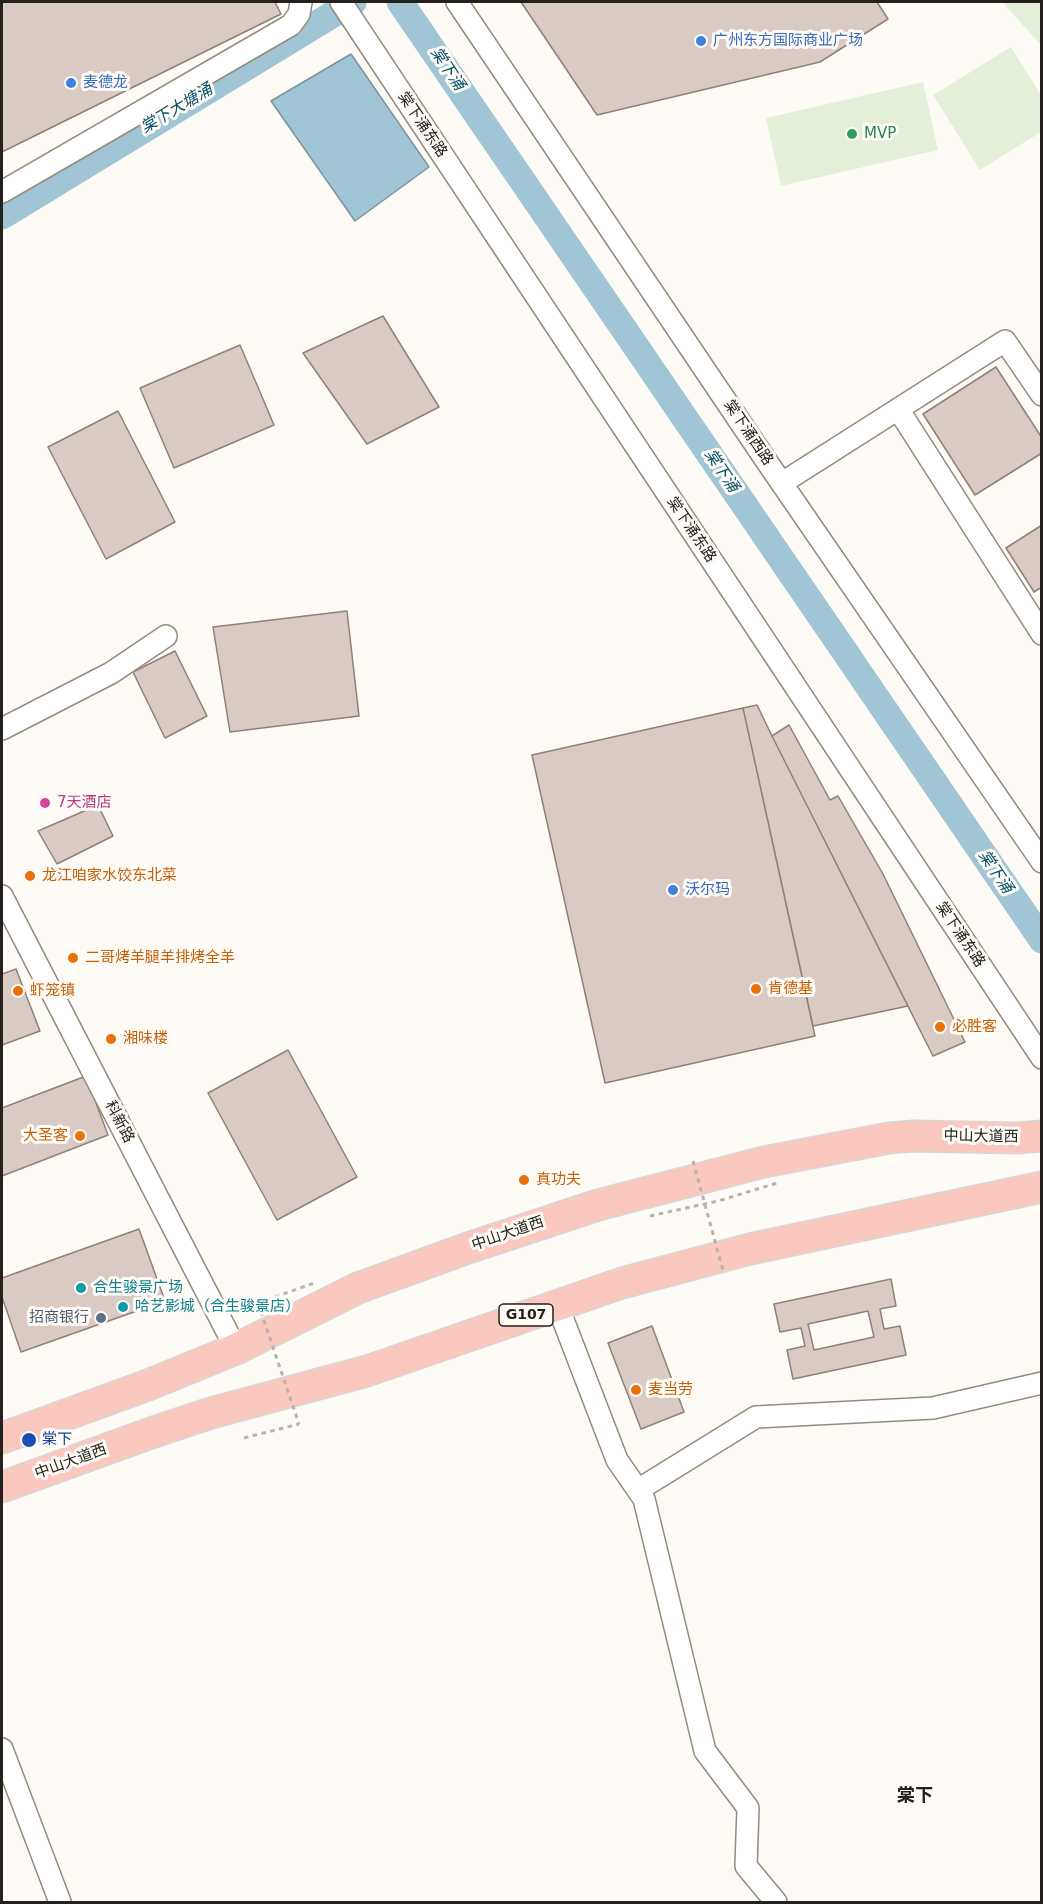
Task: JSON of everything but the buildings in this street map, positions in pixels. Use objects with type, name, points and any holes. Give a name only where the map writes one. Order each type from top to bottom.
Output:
[{"type":"highway","name":"中山大道西","points":[[2,1438],[158,1381],[236,1349],[358,1288],[538,1224],[653,1189],[764,1162],[889,1138],[1041,1136]]},
{"type":"highway","name":"中山大道西","points":[[2,1487],[211,1413],[367,1371],[622,1283],[750,1249],[1041,1186]]},
{"type":"street","points":[[2,192],[291,25],[299,14],[301,2]]},
{"type":"street","name":"棠下涌东路","points":[[340,2],[1041,1058]]},
{"type":"street","name":"棠下涌西路","points":[[457,2],[1041,862]]},
{"type":"street","points":[[782,483],[1005,341],[1041,395]]},
{"type":"street","points":[[898,409],[1041,634]]},
{"type":"street","points":[[2,729],[111,673],[166,636]]},
{"type":"street","name":"科新路","points":[[2,896],[236,1349]]},
{"type":"street","points":[[557,1304],[617,1460],[644,1499],[705,1751],[748,1808],[746,1866],[776,1902]]},
{"type":"street","points":[[638,1491],[756,1417],[933,1408],[1041,1383]]},
{"type":"street","points":[[2,1749],[60,1902]]},
{"type":"path","points":[[693,1161],[724,1274]]},
{"type":"path","points":[[645,1217],[754,1191],[774,1185],[781,1180]]},
{"type":"path","points":[[244,1438],[299,1424],[258,1303],[314,1283]]},
{"type":"green space","points":[[1002,2],[1041,2],[1041,45]]},
{"type":"green space","points":[[1011,47],[1041,95],[1041,132],[980,170],[933,95]]},
{"type":"green space","name":"MVP","points":[[923,82],[938,150],[781,186],[766,118]]},
{"type":"water","points":[[351,54],[429,167],[355,221],[271,101]]},
{"type":"waterway","name":"棠下大塘涌","points":[[2,216],[353,2]]},
{"type":"waterway","name":"棠下涌","points":[[400,2],[1042,940]]},
{"type":"place","name":"广州东方国际商业广场","points":[[701,41]]},
{"type":"place","name":"麦德龙","points":[[71,83]]},
{"type":"place","name":"MVP","points":[[852,134]]},
{"type":"place","name":"7天酒店","points":[[45,803]]},
{"type":"place","name":"龙江咱家水饺东北菜","points":[[30,876]]},
{"type":"place","name":"沃尔玛","points":[[673,890]]},
{"type":"place","name":"二哥烤羊腿羊排烤全羊","points":[[73,958]]},
{"type":"place","name":"肯德基","points":[[756,989]]},
{"type":"place","name":"虾笼镇","points":[[18,991]]},
{"type":"place","name":"必胜客","points":[[940,1027]]},
{"type":"place","name":"湘味楼","points":[[111,1039]]},
{"type":"place","name":"大圣客","points":[[80,1136]]},
{"type":"place","name":"真功夫","points":[[524,1180]]},
{"type":"place","name":"合生骏景广场","points":[[81,1288]]},
{"type":"place","name":"哈艺影城（合生骏景店）","points":[[123,1307]]},
{"type":"place","name":"招商银行","points":[[101,1318]]},
{"type":"place","name":"麦当劳","points":[[636,1390]]},
{"type":"place","name":"棠下","points":[[29,1440]]},
{"type":"district","name":"棠下","points":[[915,1796]]}]
